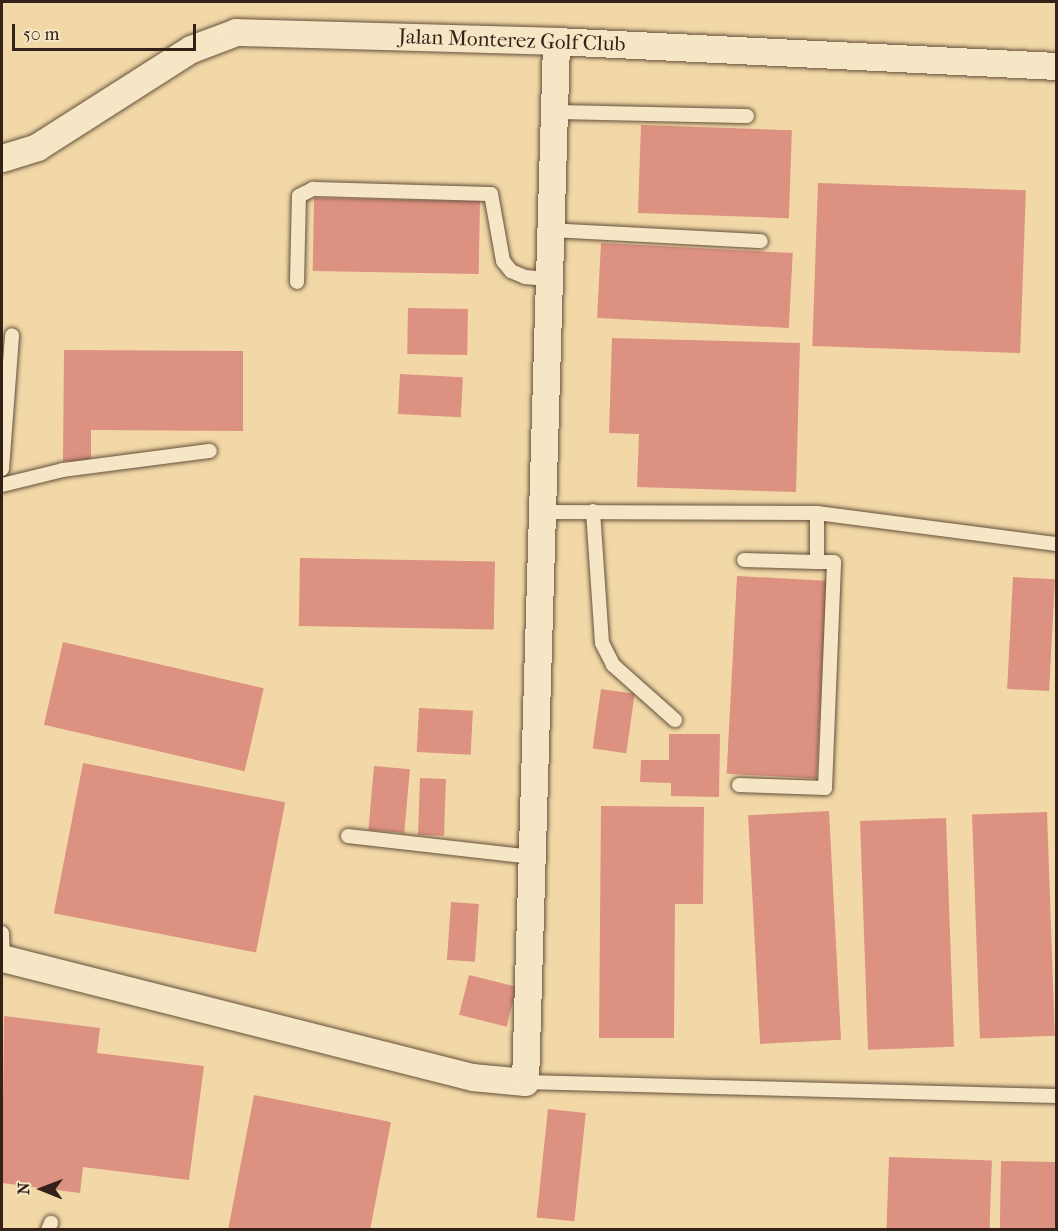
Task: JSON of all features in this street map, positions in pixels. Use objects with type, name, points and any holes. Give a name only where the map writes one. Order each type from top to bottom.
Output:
[{"type":"street","name":"Jalan Monterez Golf Club","points":[[2,158],[37,147],[191,49],[236,32],[556,41],[1056,66]]},
{"type":"street","points":[[2,950],[460,1074],[525,1082],[544,512],[549,230],[556,41]]},
{"type":"lane","points":[[553,112],[747,116]]},
{"type":"lane","points":[[297,282],[299,196],[313,189],[491,194],[502,261],[511,271],[525,277],[548,279]]},
{"type":"lane","points":[[549,230],[762,241]]},
{"type":"lane","points":[[2,470],[12,335]]},
{"type":"lane","points":[[2,485],[63,470],[210,451]]},
{"type":"lane","points":[[593,511],[602,643],[613,665],[675,720]]},
{"type":"lane","points":[[544,512],[817,513],[1056,544]]},
{"type":"lane","points":[[817,513],[817,562]]},
{"type":"lane","points":[[739,785],[825,788],[834,562],[744,560]]},
{"type":"lane","points":[[348,836],[532,856]]},
{"type":"lane","points":[[525,1082],[1056,1096]]},
{"type":"building","points":[[641,125],[792,130],[789,218],[638,213]]},
{"type":"building","points":[[818,183],[1026,190],[1020,353],[812,346]]},
{"type":"building","points":[[314,198],[480,201],[479,274],[313,271]]},
{"type":"building","points":[[601,243],[793,253],[789,328],[597,318]]},
{"type":"building","points":[[408,308],[468,309],[467,355],[407,354]]},
{"type":"building","points":[[612,338],[800,343],[796,492],[637,487],[639,434],[609,433]]},
{"type":"building","points":[[64,350],[243,351],[243,431],[91,430],[91,461],[63,461]]},
{"type":"building","points":[[400,374],[463,377],[461,417],[398,414]]},
{"type":"building","points":[[300,558],[495,561],[494,629],[299,626]]},
{"type":"building","points":[[737,576],[827,581],[817,778],[727,774]]},
{"type":"building","points":[[1013,577],[1055,579],[1049,691],[1007,689]]},
{"type":"building","points":[[63,642],[264,688],[245,771],[44,725]]},
{"type":"building","points":[[601,689],[635,694],[626,753],[593,748]]},
{"type":"building","points":[[419,708],[473,711],[471,755],[417,752]]},
{"type":"building","points":[[669,734],[720,734],[719,797],[671,796],[671,783],[640,782],[641,760],[669,760]]},
{"type":"building","points":[[83,763],[285,802],[256,952],[54,913]]},
{"type":"building","points":[[374,766],[410,769],[404,833],[368,830]]},
{"type":"building","points":[[420,778],[446,779],[444,836],[418,835]]},
{"type":"building","points":[[601,806],[704,807],[703,904],[675,904],[674,1038],[599,1038]]},
{"type":"building","points":[[829,811],[841,1040],[760,1044],[748,815]]},
{"type":"building","points":[[1047,812],[1055,1036],[980,1038],[972,815]]},
{"type":"building","points":[[946,818],[954,1047],[868,1050],[860,821]]},
{"type":"building","points":[[451,902],[479,904],[475,962],[447,960]]},
{"type":"building","points":[[469,975],[517,987],[507,1027],[459,1015]]},
{"type":"building","points":[[4,1016],[100,1028],[97,1053],[204,1066],[189,1180],[83,1167],[80,1193],[2,1183]]},
{"type":"building","points":[[254,1095],[391,1122],[370,1230],[228,1230]]},
{"type":"building","points":[[548,1109],[586,1113],[574,1221],[537,1217]]},
{"type":"building","points":[[889,1157],[992,1161],[990,1230],[886,1230]]},
{"type":"building","points":[[1001,1161],[1056,1162],[1055,1230],[1000,1230]]}]
